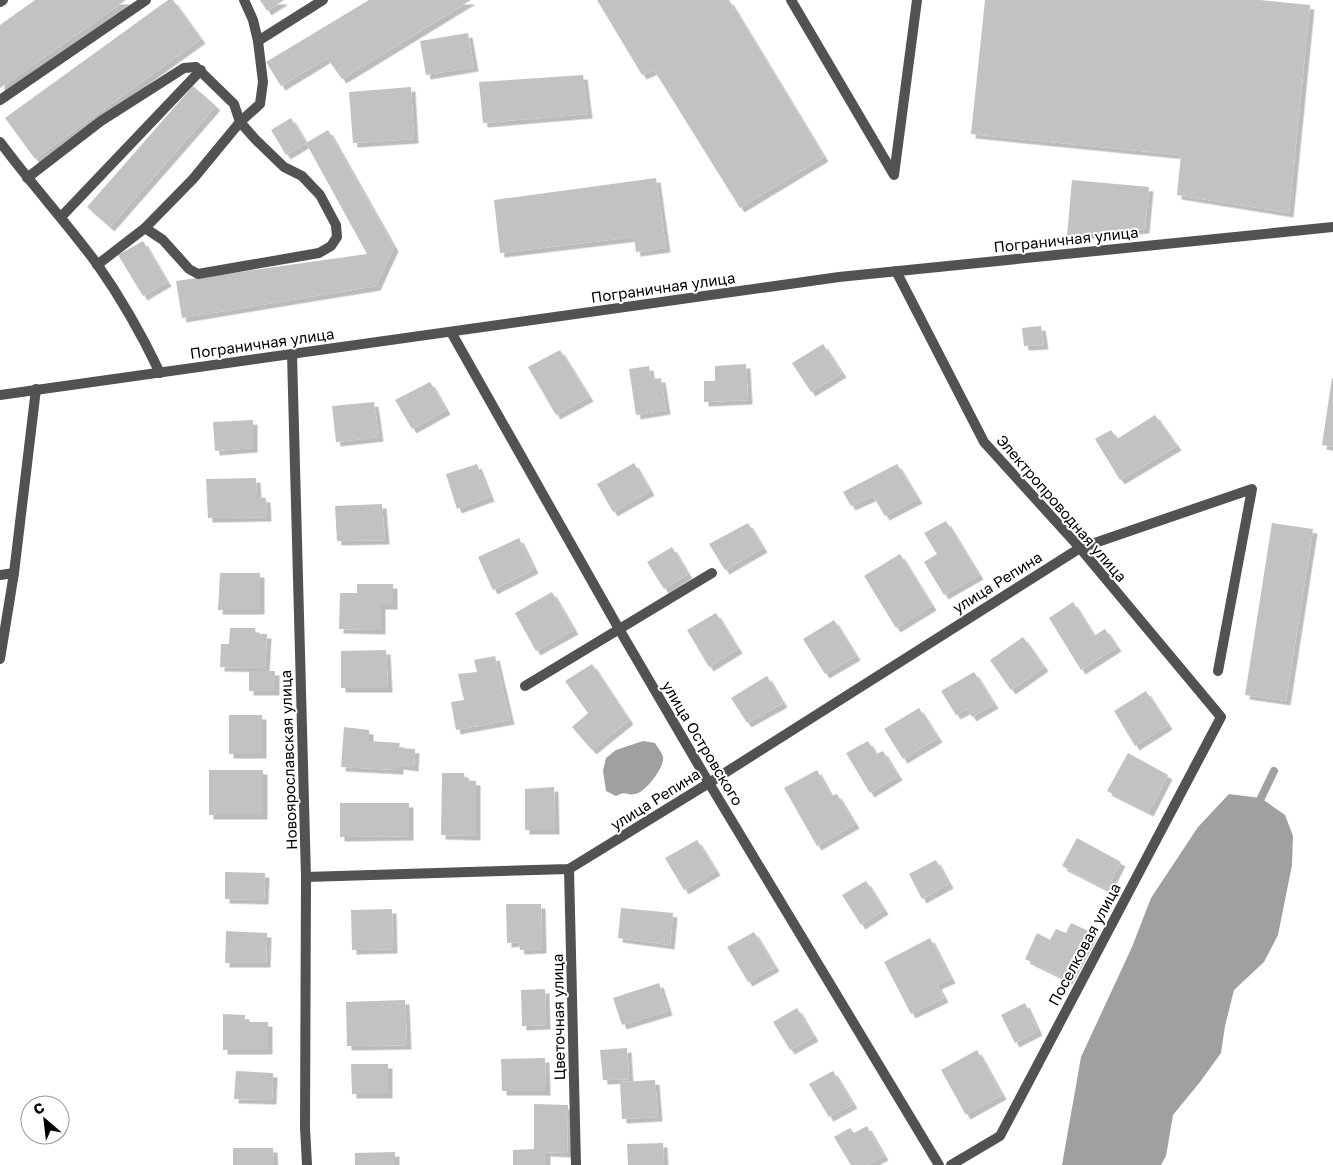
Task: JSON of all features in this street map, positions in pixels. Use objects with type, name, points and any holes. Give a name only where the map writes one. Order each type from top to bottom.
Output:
[{"type":"street","points":[[0,100],[146,0]]},
{"type":"street","points":[[97,265],[145,228],[192,179],[240,122],[260,104],[263,82],[258,41],[253,20],[244,0]]},
{"type":"street","points":[[258,41],[323,0]]},
{"type":"street","points":[[791,0],[894,175],[917,0]]},
{"type":"street","points":[[26,178],[101,121],[184,68],[196,67],[202,70],[234,104],[240,122],[284,168],[302,176],[320,195],[336,225],[337,237],[331,246],[319,252],[198,274],[189,269],[163,240],[145,228]]},
{"type":"street","points":[[61,217],[202,70]]},
{"type":"street","points":[[0,142],[26,178],[61,217],[97,265],[122,302],[160,372]]},
{"type":"street","name":"Пограничная улица","points":[[0,394],[839,277],[1333,227]]},
{"type":"street","name":"Электропроводная улица","points":[[896,271],[984,442],[1080,548],[1222,717]]},
{"type":"street","name":"улица Островского","points":[[450,332],[709,783],[939,1165]]},
{"type":"street","name":"Новоярославская улица","points":[[292,354],[306,877],[305,1128],[307,1165]]},
{"type":"street","points":[[0,659],[14,573],[36,389]]},
{"type":"street","name":"улица Репина","points":[[306,877],[569,869],[709,783],[1080,548],[1252,489],[1218,671]]},
{"type":"street","points":[[0,575],[14,573]]},
{"type":"street","points":[[525,686],[712,574]]},
{"type":"street","name":"Поселковая улица","points":[[952,1165],[1000,1136],[1222,717]]},
{"type":"street","name":"Цветочная улица","points":[[569,869],[576,1165]]},
{"type":"shaded area","points":[[643,741],[655,743],[662,753],[663,761],[654,779],[639,793],[635,794],[622,793],[616,796],[606,791],[603,771],[606,758],[616,750]]},
{"type":"shaded area","points":[[1229,794],[1261,798],[1285,815],[1293,836],[1292,865],[1278,935],[1264,962],[1234,990],[1225,1026],[1221,1053],[1173,1115],[1166,1156],[1161,1165],[1062,1165],[1081,1057],[1132,947],[1151,898],[1198,827]]},
{"type":"building","points":[[35,0],[126,0],[0,88],[0,25]]},
{"type":"building","points":[[168,0],[173,0],[201,39],[35,159],[5,118]]},
{"type":"building","points":[[260,0],[284,0],[267,11]]},
{"type":"building","points":[[369,0],[471,0],[342,79],[327,58],[281,86],[266,62]]},
{"type":"building","points":[[597,0],[729,0],[824,157],[740,208],[654,70],[642,75]]},
{"type":"building","points":[[985,0],[1260,0],[1310,5],[1289,213],[1177,195],[1181,155],[971,134]]},
{"type":"building","points":[[468,33],[474,67],[426,75],[420,41]]},
{"type":"building","points":[[583,75],[588,114],[483,123],[479,82]]},
{"type":"building","points":[[193,86],[216,106],[110,227],[87,207]]},
{"type":"building","points":[[411,87],[414,139],[353,143],[349,92]]},
{"type":"building","points":[[291,118],[306,143],[286,155],[271,130]]},
{"type":"building","points":[[328,130],[394,247],[376,286],[182,318],[176,281],[367,254],[306,143]]},
{"type":"building","points":[[656,178],[666,248],[636,252],[634,237],[500,253],[494,200]]},
{"type":"building","points":[[1072,180],[1149,187],[1145,229],[1067,236]]},
{"type":"building","points":[[143,241],[167,282],[143,296],[118,255]]},
{"type":"building","points":[[1041,326],[1044,345],[1024,346],[1022,328]]},
{"type":"building","points":[[823,344],[842,373],[811,392],[792,363]]},
{"type":"building","points":[[560,350],[589,397],[556,415],[528,367]]},
{"type":"building","points":[[746,364],[748,400],[704,402],[704,381],[715,381],[715,366]]},
{"type":"building","points":[[649,366],[651,379],[661,378],[666,410],[636,415],[629,369]]},
{"type":"building","points":[[1333,378],[1333,447],[1322,445]]},
{"type":"building","points":[[430,382],[446,410],[412,429],[395,400]]},
{"type":"building","points":[[374,402],[379,437],[336,442],[332,406]]},
{"type":"building","points":[[1155,415],[1177,446],[1120,480],[1095,439],[1111,430],[1117,439]]},
{"type":"building","points":[[253,420],[253,448],[215,451],[213,422]]},
{"type":"building","points":[[634,463],[650,491],[613,512],[597,484]]},
{"type":"building","points":[[477,464],[490,497],[457,509],[446,474]]},
{"type":"building","points":[[897,464],[918,499],[885,516],[873,496],[851,506],[843,492]]},
{"type":"building","points":[[256,478],[257,497],[266,498],[267,517],[208,518],[206,479]]},
{"type":"building","points":[[382,504],[385,540],[337,541],[335,506]]},
{"type":"building","points":[[946,521],[979,575],[944,595],[924,562],[937,554],[924,533]]},
{"type":"building","points":[[748,523],[763,548],[725,570],[709,544]]},
{"type":"building","points":[[1272,523],[1313,529],[1286,701],[1245,695]]},
{"type":"building","points":[[519,538],[534,569],[493,590],[478,557]]},
{"type":"building","points":[[672,547],[688,574],[664,589],[647,562]]},
{"type":"building","points":[[900,554],[932,606],[896,628],[864,576]]},
{"type":"building","points":[[220,573],[260,573],[260,610],[218,610]]},
{"type":"building","points":[[357,584],[393,584],[393,605],[381,605],[381,630],[339,629],[340,593],[357,593]]},
{"type":"building","points":[[552,592],[574,630],[536,651],[515,613]]},
{"type":"building","points":[[1073,602],[1094,636],[1105,629],[1117,647],[1081,670],[1049,618]]},
{"type":"building","points":[[716,613],[738,649],[709,667],[687,630]]},
{"type":"building","points":[[834,620],[856,656],[825,674],[803,639]]},
{"type":"building","points":[[230,628],[255,628],[256,634],[267,634],[265,668],[220,667],[221,644],[229,644]]},
{"type":"building","points":[[1023,637],[1044,667],[1011,690],[990,660]]},
{"type":"building","points":[[386,650],[388,688],[341,688],[341,651]]},
{"type":"building","points":[[495,656],[510,720],[456,730],[451,702],[464,700],[458,674],[477,672],[474,660]]},
{"type":"building","points":[[592,664],[629,720],[592,750],[572,727],[588,713],[565,681]]},
{"type":"building","points":[[249,671],[275,671],[275,691],[249,691]]},
{"type":"building","points":[[974,672],[994,704],[972,717],[967,709],[956,715],[941,691]]},
{"type":"building","points":[[767,676],[783,703],[747,723],[731,698]]},
{"type":"building","points":[[1146,691],[1168,725],[1135,746],[1114,711]]},
{"type":"building","points":[[919,708],[938,738],[903,759],[884,729]]},
{"type":"building","points":[[229,715],[262,715],[262,754],[229,754]]},
{"type":"building","points":[[344,727],[369,730],[369,741],[400,743],[399,748],[415,749],[414,767],[399,765],[399,770],[341,767]]},
{"type":"building","points":[[868,741],[876,754],[883,751],[898,776],[870,793],[846,753]]},
{"type":"building","points":[[1128,753],[1168,775],[1149,812],[1107,791]]},
{"type":"building","points":[[209,770],[263,770],[263,815],[209,815]]},
{"type":"building","points":[[817,770],[831,796],[837,794],[855,824],[817,846],[784,788]]},
{"type":"building","points":[[442,773],[464,773],[465,780],[476,781],[476,836],[441,835]]},
{"type":"building","points":[[554,787],[555,830],[525,830],[525,789]]},
{"type":"building","points":[[340,803],[409,803],[409,836],[340,837]]},
{"type":"building","points":[[1077,838],[1121,862],[1107,889],[1062,866]]},
{"type":"building","points":[[697,840],[716,871],[684,890],[665,858]]},
{"type":"building","points":[[936,860],[949,884],[922,899],[909,874]]},
{"type":"building","points":[[225,872],[265,873],[264,900],[225,899]]},
{"type":"building","points":[[866,881],[884,910],[861,925],[842,895]]},
{"type":"building","points":[[506,904],[541,904],[542,949],[520,950],[519,942],[507,943]]},
{"type":"building","points":[[621,908],[673,913],[670,945],[618,938]]},
{"type":"building","points":[[392,909],[393,949],[352,950],[351,910]]},
{"type":"building","points":[[1071,923],[1093,933],[1068,980],[1025,959],[1037,933],[1050,940],[1056,929],[1066,933]]},
{"type":"building","points":[[226,931],[267,933],[266,963],[225,963]]},
{"type":"building","points":[[754,932],[775,967],[748,982],[727,947]]},
{"type":"building","points":[[930,938],[951,979],[937,985],[944,998],[911,1014],[884,962]]},
{"type":"building","points":[[659,983],[668,1011],[622,1025],[613,998]]},
{"type":"building","points":[[545,989],[546,1025],[522,1026],[521,990]]},
{"type":"building","points":[[405,1000],[407,1045],[347,1046],[346,1002]]},
{"type":"building","points":[[1025,1003],[1038,1031],[1015,1043],[1001,1015]]},
{"type":"building","points":[[797,1008],[814,1037],[790,1050],[773,1022]]},
{"type":"building","points":[[223,1014],[245,1015],[245,1022],[268,1022],[268,1050],[223,1050]]},
{"type":"building","points":[[627,1048],[629,1079],[603,1080],[600,1050]]},
{"type":"building","points":[[977,1050],[1002,1095],[966,1115],[941,1070]]},
{"type":"building","points":[[545,1058],[546,1091],[502,1091],[501,1059]]},
{"type":"building","points":[[351,1064],[388,1064],[388,1094],[352,1094]]},
{"type":"building","points":[[236,1071],[273,1073],[272,1100],[234,1099]]},
{"type":"building","points":[[833,1071],[853,1104],[829,1117],[809,1084]]},
{"type":"building","points":[[655,1080],[658,1117],[622,1119],[620,1082]]},
{"type":"building","points":[[534,1104],[568,1105],[567,1153],[546,1152],[546,1165],[513,1165],[513,1150],[534,1149]]},
{"type":"building","points":[[867,1126],[884,1156],[867,1165],[851,1165],[834,1137],[850,1128],[854,1133]]},
{"type":"building","points":[[663,1143],[664,1165],[628,1165],[627,1144]]},
{"type":"building","points":[[233,1148],[273,1148],[274,1165],[233,1165]]},
{"type":"building","points":[[395,1152],[395,1165],[355,1165],[355,1153]]},
{"type":"waterway","points":[[1261,798],[1274,771]]}]
